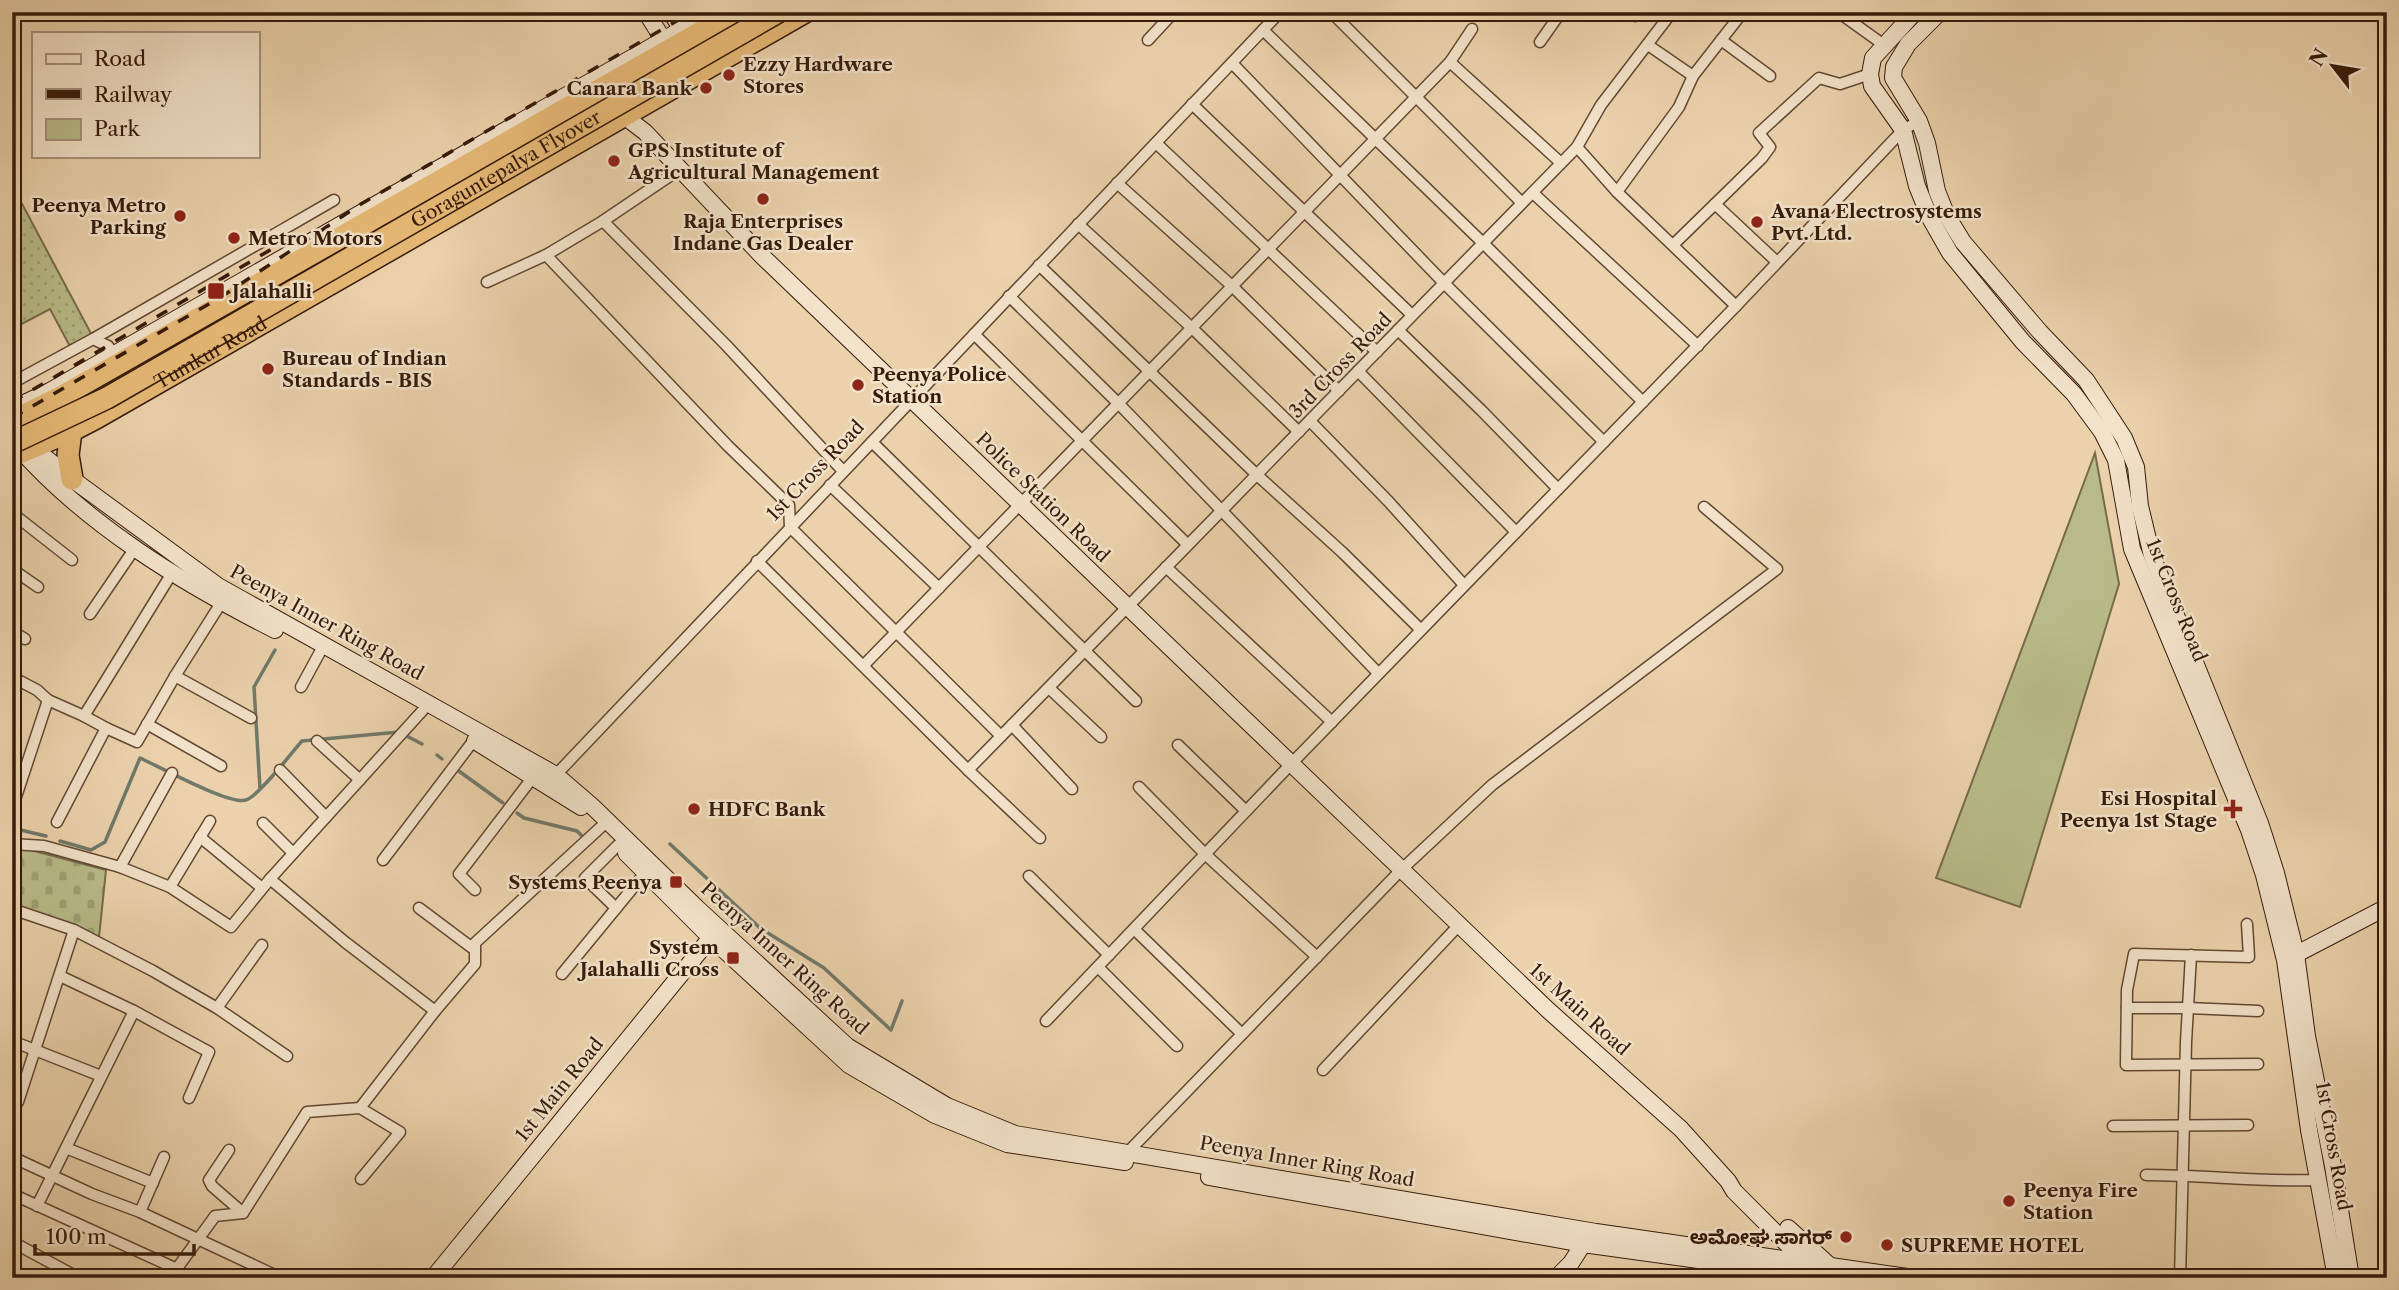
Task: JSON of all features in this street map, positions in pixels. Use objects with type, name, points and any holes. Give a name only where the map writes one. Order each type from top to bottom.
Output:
[{"type":"highway","name":"Tumkur Road","points":[[12,421],[57,399],[607,86],[675,40],[736,12]]},
{"type":"highway","name":"Goraguntepalya Flyover","points":[[12,428],[66,404],[140,363],[752,12]]},
{"type":"highway","name":"Goraguntepalya Flyover","points":[[18,448],[778,12]]},
{"type":"highway","name":"Tumkur Road","points":[[18,448],[76,428],[627,118],[805,12]]},
{"type":"highway","points":[[72,479],[68,455],[76,428]]},
{"type":"street","points":[[646,12],[675,40],[694,76]]},
{"type":"street","points":[[671,12],[675,40]]},
{"type":"street","points":[[12,409],[50,391],[675,40],[712,12]]},
{"type":"street","points":[[627,118],[818,12]]},
{"type":"street","points":[[1149,40],[1174,12]]},
{"type":"street","name":"1st Cross Road","points":[[475,890],[459,874],[545,779],[872,442],[1280,12]]},
{"type":"street","points":[[1331,12],[1522,203]]},
{"type":"street","points":[[1540,42],[1561,12]]},
{"type":"street","name":"3rd Cross Road","points":[[968,770],[1577,147],[1601,105],[1672,12]]},
{"type":"street","points":[[1617,192],[1679,107],[1693,76],[1743,12]]},
{"type":"street","points":[[1838,12],[1884,45]]},
{"type":"street","points":[[1673,245],[1762,158],[1770,147],[1759,133],[1819,78],[1840,84],[1870,74],[1873,58],[1915,12]]},
{"type":"street","points":[[1940,12],[1908,44],[1894,66],[1893,78],[1919,121],[1927,143],[1937,191],[1947,216],[1963,242],[2040,332],[2086,380],[2124,438],[2136,467],[2140,506],[2152,556],[2260,823],[2276,873],[2290,957],[2333,1166],[2351,1278]]},
{"type":"street","points":[[864,665],[1450,62],[1472,29]]},
{"type":"street","points":[[1263,30],[1643,402]]},
{"type":"street","points":[[1721,40],[1770,76]]},
{"type":"street","points":[[1647,45],[1693,76]]},
{"type":"street","points":[[1232,62],[1444,283],[1604,442]]},
{"type":"street","points":[[1450,62],[1561,163]]},
{"type":"street","name":"1st Cross Road","points":[[1870,74],[1872,86],[1903,130],[1917,186],[1930,218],[1950,253],[2023,342],[2074,394],[2102,432],[2116,460],[2132,549],[2249,831],[2290,957],[2309,1130],[2336,1278]]},
{"type":"street","name":"Police Station Road","points":[[607,86],[627,118],[645,132],[762,256],[1401,870]]},
{"type":"street","points":[[1192,104],[1412,316]]},
{"type":"street","points":[[1046,1021],[1420,629],[1737,306],[1903,130],[1919,121]]},
{"type":"street","points":[[1156,143],[1377,352]]},
{"type":"street","points":[[1577,147],[1617,192],[1737,306]]},
{"type":"street","points":[[487,282],[546,255],[603,221],[680,169]]},
{"type":"street","points":[[1117,183],[1232,286],[1339,391]]},
{"type":"street","points":[[1533,193],[1698,346]]},
{"type":"street","points":[[12,383],[334,200]]},
{"type":"street","points":[[1715,204],[1777,262]]},
{"type":"street","points":[[603,221],[726,345],[843,471]]},
{"type":"street","points":[[1078,224],[1192,328],[1299,432]]},
{"type":"street","points":[[546,255],[728,446],[789,505],[790,527],[1001,736]]},
{"type":"street","points":[[1039,265],[1420,629]]},
{"type":"street","points":[[1009,296],[1119,404],[1378,673]]},
{"type":"street","points":[[1398,330],[1558,489]]},
{"type":"street","points":[[974,334],[1187,544]]},
{"type":"street","points":[[93,339],[108,346],[114,354]]},
{"type":"street","points":[[1358,371],[1516,532]]},
{"type":"street","points":[[1310,421],[1389,502],[1464,585]]},
{"type":"street","points":[[12,428],[18,448]]},
{"type":"street","points":[[872,442],[1136,701]]},
{"type":"street","name":"Peenya Inner Ring Road","points":[[18,448],[72,479],[218,586],[592,806],[714,933],[849,1065],[935,1115],[1007,1144],[1829,1274],[1855,1273],[1914,1278]]},
{"type":"street","name":"Peenya Inner Ring Road","points":[[18,448],[55,486],[172,573],[221,603],[320,652],[545,779],[580,807],[645,873],[847,1046],[947,1106],[1015,1134],[1128,1152],[1568,1234]]},
{"type":"street","points":[[830,485],[939,588]]},
{"type":"street","points":[[1128,1152],[1401,870],[1492,785],[1777,569],[1704,507]]},
{"type":"street","points":[[12,513],[72,560]]},
{"type":"street","points":[[90,614],[135,548]]},
{"type":"street","points":[[757,561],[1040,838]]},
{"type":"street","points":[[1166,567],[1332,722]]},
{"type":"street","points":[[12,569],[38,587]]},
{"type":"street","points":[[84,716],[172,573]]},
{"type":"street","points":[[12,677],[37,690],[48,700],[137,742],[174,676],[221,603]]},
{"type":"street","points":[[12,631],[25,639]]},
{"type":"street","points":[[301,687],[320,652]]},
{"type":"street","points":[[174,676],[251,718]]},
{"type":"street","points":[[1049,688],[1101,737]]},
{"type":"street","points":[[12,809],[48,700]]},
{"type":"street","points":[[12,844],[44,846],[120,867],[170,887],[231,927],[262,888],[423,710]]},
{"type":"street","points":[[147,724],[221,766]]},
{"type":"street","points":[[1012,725],[1072,789]]},
{"type":"street","points":[[57,822],[106,727]]},
{"type":"street","points":[[383,860],[474,740]]},
{"type":"street","points":[[317,741],[360,780]]},
{"type":"street","points":[[1178,745],[1245,811]]},
{"type":"street","points":[[280,770],[327,817]]},
{"type":"street","points":[[120,867],[172,773]]},
{"type":"street","points":[[1139,787],[1205,854],[1317,957]]},
{"type":"street","points":[[170,887],[210,821]]},
{"type":"street","points":[[262,823],[293,853]]},
{"type":"street","points":[[360,1108],[475,964],[475,943],[601,827]]},
{"type":"street","points":[[200,837],[262,888]]},
{"type":"street","points":[[616,908],[585,878],[618,845]]},
{"type":"street","name":"1st Main Road","points":[[1401,870],[1548,1010],[1681,1129],[1734,1191],[1810,1269]]},
{"type":"street","points":[[562,974],[645,873]]},
{"type":"street","points":[[1029,876],[1109,955]]},
{"type":"street","points":[[270,879],[345,942],[435,1011]]},
{"type":"street","points":[[2290,957],[2387,907]]},
{"type":"street","points":[[419,908],[475,950]]},
{"type":"street","points":[[12,909],[74,930],[153,971],[217,1009],[287,1056]]},
{"type":"street","points":[[1323,1070],[1459,925]]},
{"type":"street","points":[[2247,925],[2249,957],[2134,954],[2127,990],[2126,1065],[2258,1064]]},
{"type":"street","points":[[1133,929],[1242,1034]]},
{"type":"street","points":[[18,1102],[74,930]]},
{"type":"street","name":"1st Main Road","points":[[433,1278],[714,933]]},
{"type":"street","points":[[217,1009],[262,945]]},
{"type":"street","points":[[2180,1278],[2192,955]]},
{"type":"street","points":[[1098,967],[1177,1046]]},
{"type":"street","points":[[60,976],[134,1011],[209,1052],[189,1098]]},
{"type":"street","points":[[2127,1008],[2188,1007],[2258,1011]]},
{"type":"street","points":[[37,1206],[134,1011]]},
{"type":"street","points":[[12,1041],[101,1076]]},
{"type":"street","points":[[243,1213],[307,1112],[360,1108],[400,1132],[361,1179]]},
{"type":"street","points":[[2113,1126],[2248,1125]]},
{"type":"street","points":[[66,1148],[153,1183]]},
{"type":"street","points":[[229,1150],[209,1180],[212,1186],[243,1213]]},
{"type":"street","points":[[12,1157],[92,1194],[140,1212],[262,1274],[281,1278]]},
{"type":"street","points":[[140,1212],[164,1157]]},
{"type":"street","points":[[2146,1175],[2278,1181],[2318,1180]]},
{"type":"street","name":"1st Main Road","points":[[1728,1181],[1740,1185],[1829,1274]]},
{"type":"street","points":[[12,1194],[173,1274],[215,1216],[243,1213]]},
{"type":"street","points":[[1556,1278],[1571,1263],[1587,1237]]},
{"type":"street","points":[[18,1245],[79,1278]]},
{"type":"green space","points":[[12,185],[95,341],[73,352],[50,309],[12,329]]},
{"type":"green space","points":[[2095,453],[2119,584],[2020,907],[1936,878]]},
{"type":"green space","points":[[12,845],[106,870],[99,937],[12,905]]},
{"type":"waterway","points":[[260,789],[254,687],[275,650]]},
{"type":"waterway","points":[[60,841],[91,850],[105,842],[140,758],[225,797],[246,800],[267,783],[302,741],[399,732],[422,744]]},
{"type":"waterway","points":[[437,755],[442,759]]},
{"type":"waterway","points":[[456,769],[503,803]]},
{"type":"waterway","points":[[517,813],[524,818],[577,831],[582,836]]},
{"type":"waterway","points":[[12,828],[46,836]]},
{"type":"waterway","points":[[670,844],[760,928],[824,968],[891,1030],[902,1001]]},
{"type":"railway","points":[[12,418],[221,297],[361,204],[692,12]]},
{"type":"railway","points":[[12,402],[299,233]]},
{"type":"place","name":"Ezzy Hardware Stores","points":[[729,75]]},
{"type":"place","name":"Canara Bank","points":[[706,88]]},
{"type":"place","name":"GPS Institute of Agricultural Management","points":[[614,161]]},
{"type":"place","name":"Raja Enterprises Indane Gas Dealer","points":[[763,199]]},
{"type":"place","name":"Peenya Metro Parking","points":[[180,216]]},
{"type":"place","name":"Avana Electrosystems Pvt. Ltd.","points":[[1757,222]]},
{"type":"place","name":"Metro Motors","points":[[234,238]]},
{"type":"place","name":"Jalahalli","points":[[216,291]]},
{"type":"place","name":"Bureau of Indian Standards - BIS","points":[[268,369]]},
{"type":"place","name":"Peenya Police Station","points":[[858,385]]},
{"type":"place","name":"HDFC Bank","points":[[694,809]]},
{"type":"place","name":"Esi Hospital Peenya 1st Stage","points":[[2233,809]]},
{"type":"place","name":"Systems Peenya","points":[[676,882]]},
{"type":"place","name":"System Jalahalli Cross","points":[[733,958]]},
{"type":"place","name":"Peenya Fire Station","points":[[2009,1201]]},
{"type":"place","name":"ಅಮೋಘ ಸಾಗರ್","points":[[1846,1237]]},
{"type":"place","name":"SUPREME HOTEL","points":[[1887,1245]]}]
